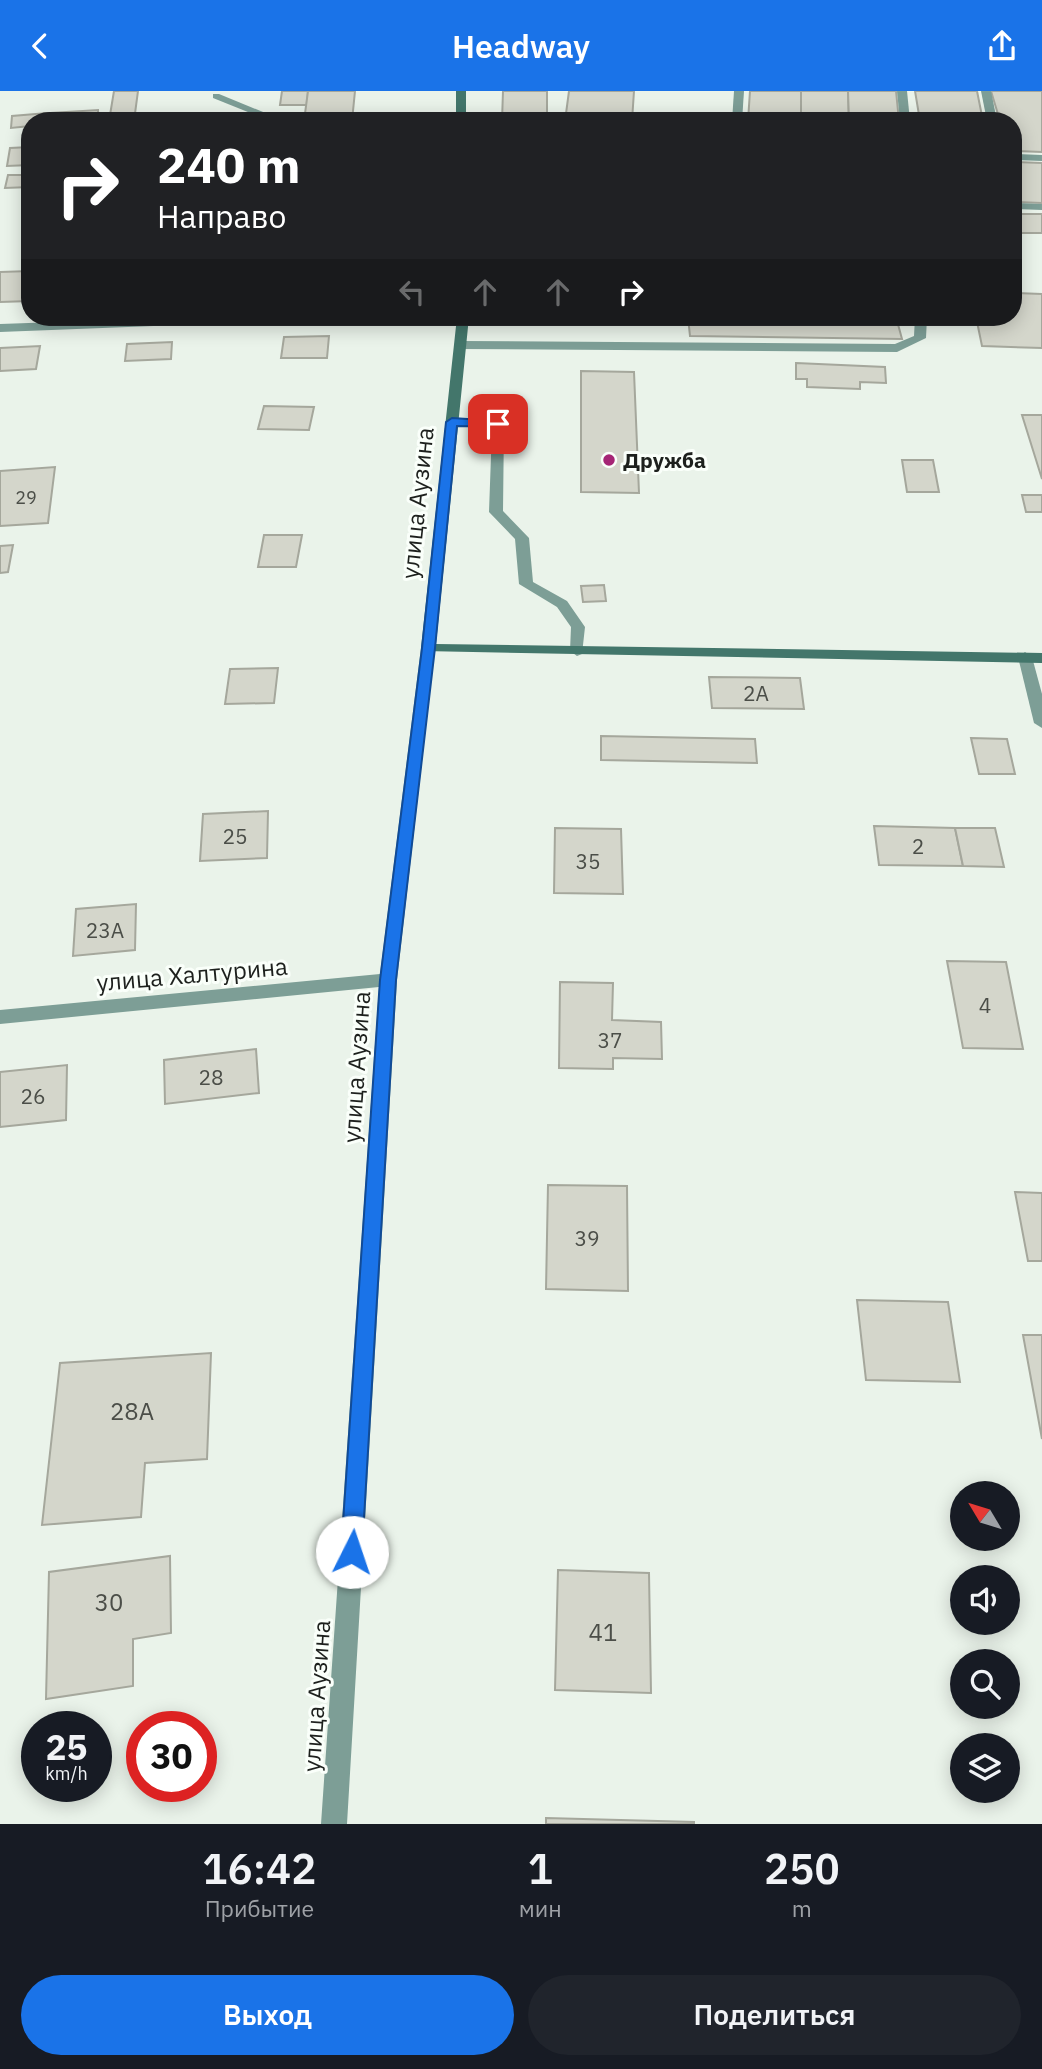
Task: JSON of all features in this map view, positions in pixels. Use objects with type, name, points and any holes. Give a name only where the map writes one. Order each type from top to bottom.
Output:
[{"type":"main road","points":[[461,91],[461,112]]},
{"type":"main road","name":"улица Аузина","points":[[428,648],[462,326]]},
{"type":"main road","points":[[428,648],[1042,658]]},
{"type":"street","points":[[737,112],[738,91]]},
{"type":"street","points":[[902,91],[904,112]]},
{"type":"street","points":[[986,91],[990,112]]},
{"type":"street","points":[[216,96],[257,112]]},
{"type":"street","points":[[1022,157],[1042,158]]},
{"type":"street","points":[[1022,206],[1042,207]]},
{"type":"street","points":[[0,328],[52,326]]},
{"type":"street","points":[[460,345],[897,348],[920,338],[921,326]]},
{"type":"street","points":[[452,422],[498,424],[496,512],[522,538],[526,584],[562,604],[578,627],[577,650]]},
{"type":"street","name":"улица Аузина","points":[[334,1824],[388,980],[428,648]]},
{"type":"street","points":[[1024,657],[1042,723]]},
{"type":"street","name":"улица Халтурина","points":[[0,1017],[388,980]]},
{"type":"building","points":[[114,91],[138,91],[135,112],[110,112]]},
{"type":"building","points":[[282,91],[308,91],[307,105],[280,105]]},
{"type":"building","points":[[308,91],[355,91],[353,112],[305,112]]},
{"type":"building","points":[[503,91],[547,91],[547,112],[502,112]]},
{"type":"building","points":[[569,91],[634,91],[633,112],[566,112]]},
{"type":"building","points":[[750,91],[801,91],[801,112],[749,112]]},
{"type":"building","points":[[801,91],[848,91],[849,112],[801,112]]},
{"type":"building","points":[[848,91],[896,91],[898,112],[849,112]]},
{"type":"building","points":[[915,91],[977,91],[981,112],[918,112]]},
{"type":"building","points":[[991,91],[1042,91],[1042,152],[1022,151],[1022,112],[997,112]]},
{"type":"building","points":[[98,110],[98,112],[67,112]]},
{"type":"building","points":[[21,115],[21,127],[11,128],[12,116]]},
{"type":"building","points":[[21,147],[21,165],[7,166],[10,148]]},
{"type":"building","points":[[1022,162],[1042,163],[1042,203],[1022,202]]},
{"type":"building","points":[[8,175],[21,175],[21,187],[5,188]]},
{"type":"building","points":[[1022,214],[1042,214],[1042,233],[1022,233]]},
{"type":"building","points":[[21,271],[21,301],[0,302],[0,272]]},
{"type":"building","points":[[1022,293],[1042,294],[1042,348],[982,346],[978,326],[1022,326]]},
{"type":"building","points":[[689,326],[898,326],[902,339],[690,336]]},
{"type":"building","points":[[329,336],[327,358],[281,358],[284,337]]},
{"type":"building","points":[[172,342],[171,359],[125,361],[127,344]]},
{"type":"building","points":[[40,346],[36,369],[0,371],[0,348]]},
{"type":"building","points":[[796,363],[885,367],[886,383],[860,382],[860,389],[807,387],[807,379],[796,379]]},
{"type":"building","name":"Дружба","points":[[581,371],[634,372],[639,493],[581,492]]},
{"type":"building","points":[[264,406],[314,407],[309,430],[258,429]]},
{"type":"building","points":[[1022,415],[1042,415],[1042,479]]},
{"type":"building","points":[[902,460],[933,460],[939,492],[907,492]]},
{"type":"building","points":[[55,467],[48,523],[0,526],[0,471]]},
{"type":"building","points":[[1022,495],[1042,495],[1042,512],[1026,512]]},
{"type":"building","points":[[264,535],[302,535],[296,567],[258,567]]},
{"type":"building","points":[[13,545],[8,572],[0,573],[0,546]]},
{"type":"building","points":[[604,585],[606,601],[583,602],[581,586]]},
{"type":"building","points":[[278,668],[274,703],[225,704],[230,669]]},
{"type":"building","points":[[709,677],[800,678],[804,709],[712,708]]},
{"type":"building","points":[[601,736],[755,739],[757,763],[601,760]]},
{"type":"building","points":[[971,738],[1007,739],[1015,774],[979,774]]},
{"type":"building","points":[[268,811],[267,858],[200,861],[203,814]]},
{"type":"building","points":[[874,826],[955,828],[963,866],[879,865]]},
{"type":"building","points":[[555,828],[621,829],[623,894],[554,893]]},
{"type":"building","points":[[955,828],[995,828],[1004,867],[963,866]]},
{"type":"building","points":[[136,904],[135,950],[73,956],[76,909]]},
{"type":"building","points":[[947,961],[1006,962],[1023,1049],[963,1048]]},
{"type":"building","points":[[560,982],[613,983],[612,1020],[661,1022],[662,1059],[613,1058],[613,1069],[559,1068]]},
{"type":"building","points":[[256,1049],[259,1093],[165,1104],[164,1060]]},
{"type":"building","points":[[67,1065],[66,1120],[0,1127],[0,1072]]},
{"type":"building","points":[[548,1185],[627,1186],[628,1291],[546,1289]]},
{"type":"building","points":[[1015,1192],[1042,1193],[1042,1261],[1028,1261]]},
{"type":"building","points":[[857,1300],[948,1302],[960,1382],[866,1380]]},
{"type":"building","points":[[1023,1335],[1042,1335],[1042,1439]]},
{"type":"building","points":[[211,1353],[207,1459],[145,1463],[141,1517],[42,1525],[60,1363]]},
{"type":"building","points":[[170,1556],[171,1633],[133,1639],[133,1686],[46,1699],[49,1572]]},
{"type":"building","points":[[558,1570],[649,1573],[651,1693],[555,1690]]},
{"type":"building","points":[[546,1818],[694,1822],[694,1824],[546,1824]]},
{"type":"place","name":"Дружба","points":[[609,460]]},
{"type":"route","points":[[352,1552],[388,980],[452,422],[498,424]]}]
